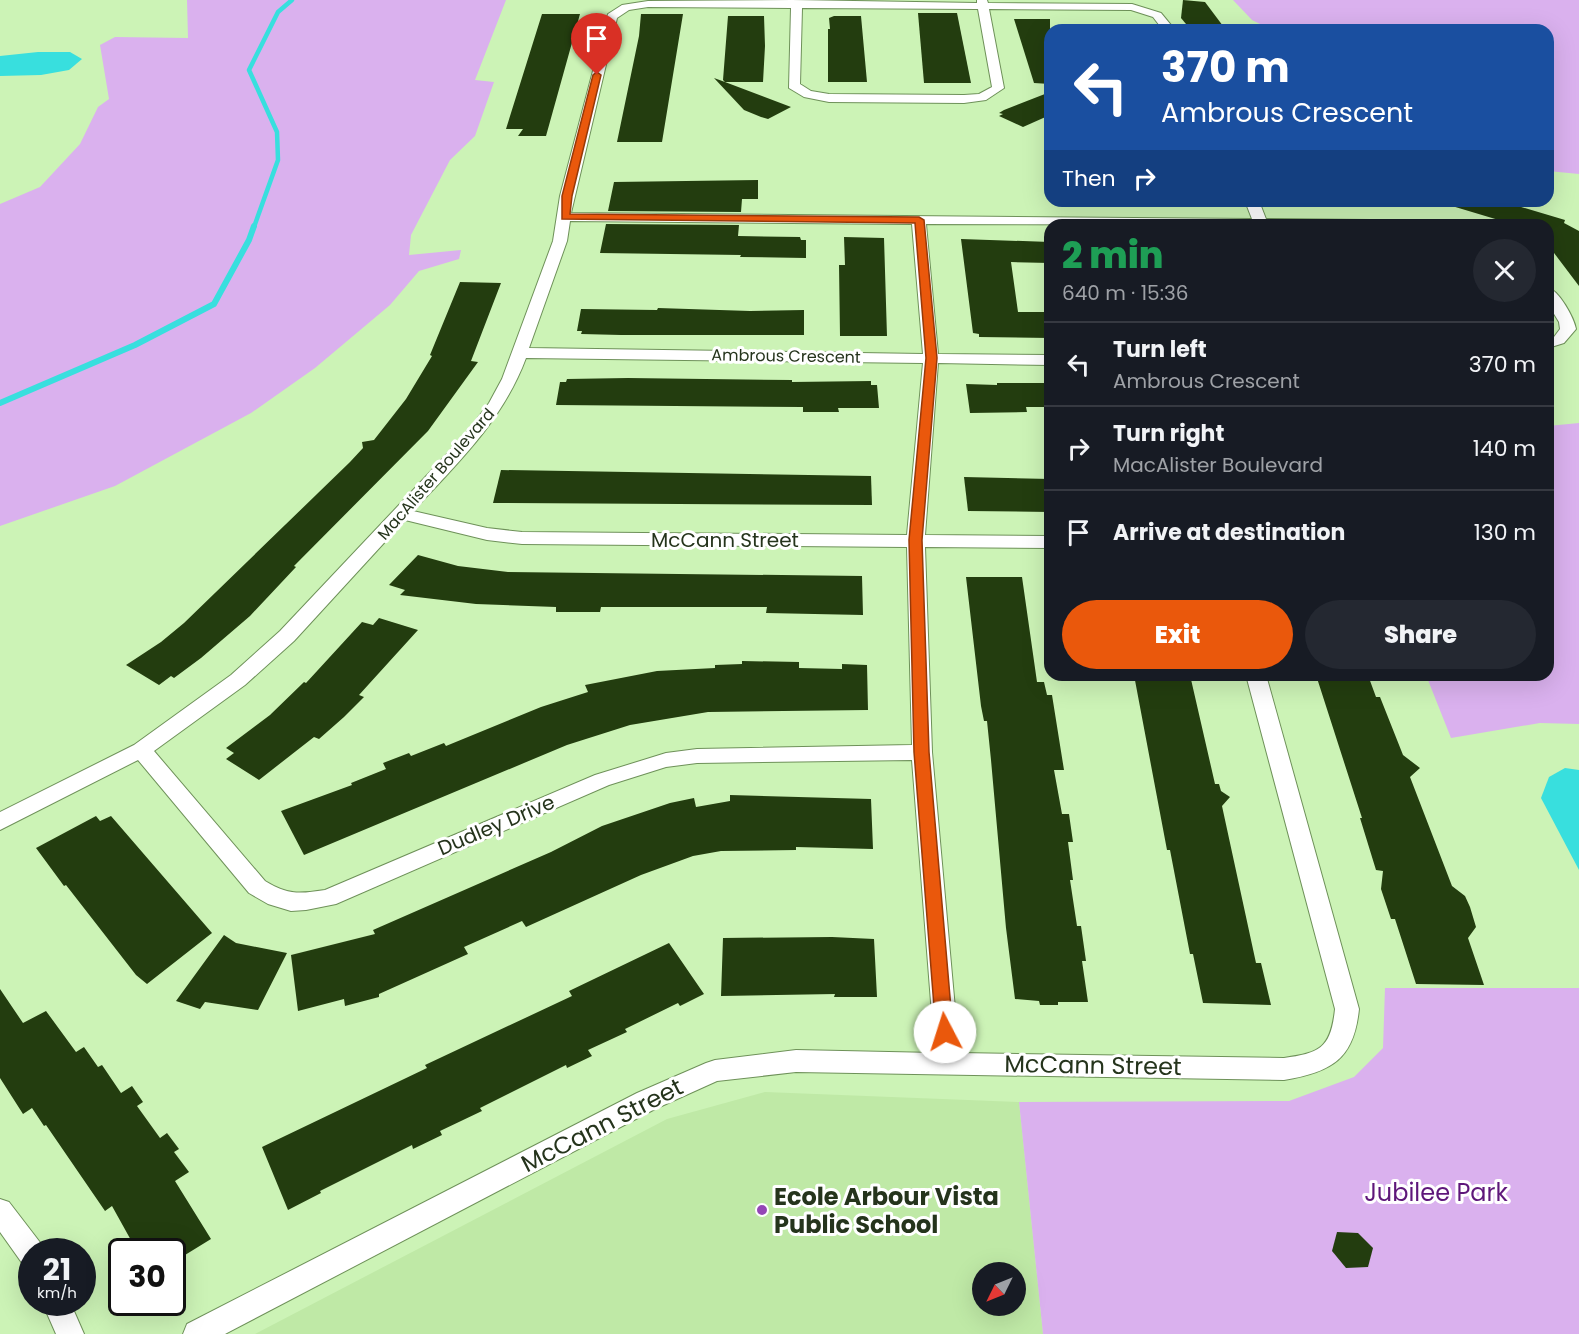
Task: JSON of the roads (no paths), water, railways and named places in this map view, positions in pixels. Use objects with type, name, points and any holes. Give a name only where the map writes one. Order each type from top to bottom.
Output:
[{"type":"street","points":[[797,2],[795,88],[808,94],[829,98],[919,99],[964,99],[992,93],[998,88],[983,3]]},
{"type":"street","name":"MacAlister Boulevard","points":[[0,822],[141,750],[238,680],[287,636],[471,439],[497,404],[521,353],[560,240],[567,196],[606,38],[612,16],[617,11],[648,4],[983,3],[1132,7],[1157,15],[1164,24]]},
{"type":"street","points":[[565,217],[1044,221]]},
{"type":"street","points":[[919,220],[931,358],[916,540],[922,752],[948,1062]]},
{"type":"street","points":[[1554,301],[1567,322],[1568,329],[1559,340],[1554,341]]},
{"type":"street","name":"Ambrous Crescent","points":[[521,353],[1044,360]]},
{"type":"street","name":"McCann Street","points":[[402,514],[487,534],[522,538],[1044,542]]},
{"type":"street","name":"McCann Street","points":[[197,1334],[646,1101],[715,1071],[796,1061],[1284,1069],[1306,1066],[1329,1055],[1344,1036],[1347,1009],[1258,681]]},
{"type":"street","name":"Dudley Drive","points":[[141,750],[257,887],[280,901],[304,902],[328,898],[602,780],[666,760],[731,754],[922,752]]},
{"type":"street","points":[[0,1211],[20,1238]]},
{"type":"street","points":[[62,1316],[70,1334]]},
{"type":"water","points":[[38,52],[70,52],[82,59],[69,70],[41,75],[0,76],[0,56]]},
{"type":"water","points":[[1565,768],[1579,770],[1579,870],[1541,798],[1549,777]]},
{"type":"waterway","points":[[254,227],[278,160],[277,132],[249,70],[278,12],[292,0]]},
{"type":"waterway","points":[[0,403],[135,345],[214,304],[249,240],[254,226]]},
{"type":"place","name":"Ecole Arbour Vista Public School","points":[[762,1210]]},
{"type":"park label","name":"Jubilee Park","points":[[1436,1192]]}]
